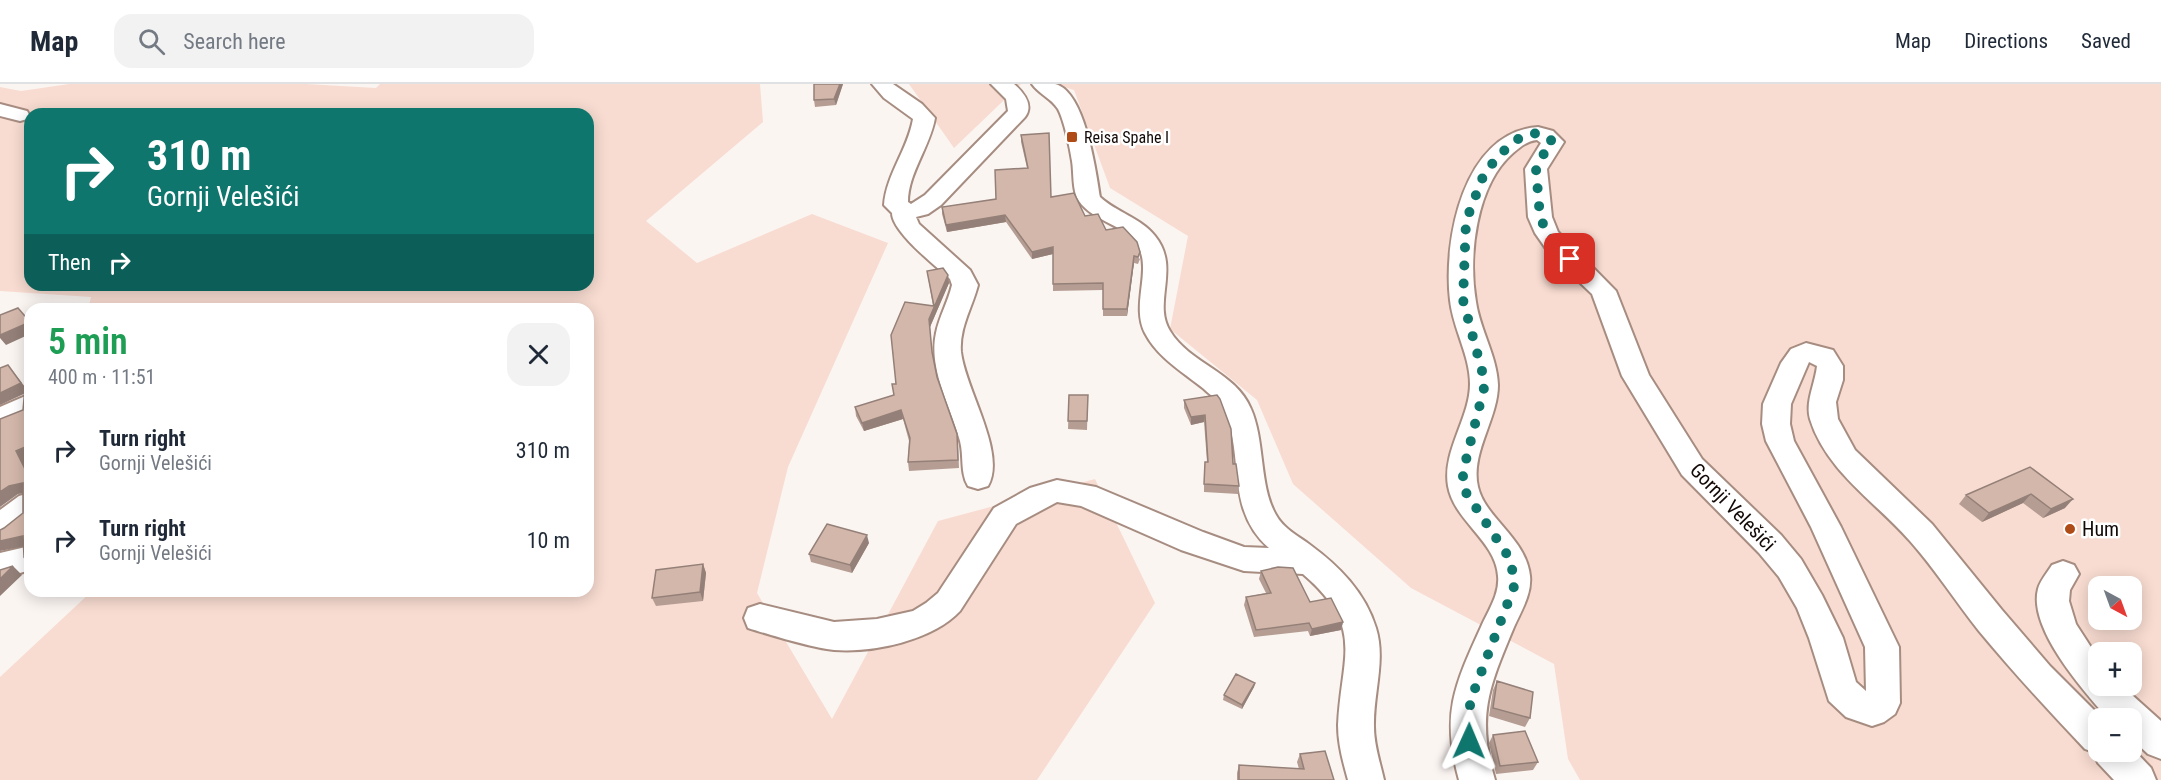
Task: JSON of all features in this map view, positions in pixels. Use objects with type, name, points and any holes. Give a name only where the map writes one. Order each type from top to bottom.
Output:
[{"type":"street","points":[[882,84],[895,97],[918,109],[924,118],[910,165],[896,196],[896,205],[904,210],[922,209],[933,200],[1018,113],[1019,106],[1015,95],[1001,84]]},
{"type":"street","points":[[1042,84],[1056,93],[1069,109],[1083,158],[1088,197],[1092,203],[1143,237],[1153,250],[1155,258],[1153,316],[1159,334],[1174,350],[1227,394],[1237,408],[1260,517],[1280,539],[1330,578],[1343,593],[1360,625],[1361,686],[1356,725],[1359,775]]},
{"type":"street","name":"Gornji Velešići","points":[[1477,780],[1470,756],[1467,725],[1471,699],[1513,592],[1515,575],[1510,559],[1463,488],[1463,472],[1484,388],[1482,371],[1463,300],[1466,221],[1491,163],[1518,139],[1533,133],[1546,136],[1553,142],[1540,159],[1536,169],[1540,217],[1547,233],[1558,248],[1603,291],[1636,376],[1692,467],[1770,544],[1790,568],[1811,604],[1826,638],[1837,682],[1849,699],[1864,710],[1872,711],[1883,703],[1882,647],[1826,527],[1780,441],[1776,424],[1777,404],[1794,363],[1806,352],[1824,356],[1830,366],[1829,380],[1822,402],[1824,419],[1844,457],[1921,532],[1990,620],[2038,676],[2088,728]]},
{"type":"street","points":[[904,210],[904,218],[910,228],[961,276],[965,285],[949,327],[947,351],[978,452],[978,478]]},
{"type":"street","points":[[0,419],[24,407]]},
{"type":"street","points":[[760,618],[834,636],[877,633],[921,623],[938,613],[948,602],[1005,516],[1041,495],[1057,491],[1085,495],[1244,559],[1310,562]]},
{"type":"street","points":[[0,527],[24,509]]},
{"type":"street","points":[[0,566],[24,560]]},
{"type":"street","points":[[2063,574],[2054,590],[2060,624],[2088,671]]},
{"type":"street","points":[[2110,696],[2161,743]]},
{"type":"street","points":[[2121,762],[2138,780]]},
{"type":"shaded area","points":[[69,84],[306,84],[376,88],[380,84],[760,84],[763,122],[646,221],[697,263],[812,214],[888,243],[788,467],[757,593],[832,719],[938,521],[1095,479],[1155,603],[1037,780],[0,780],[0,677],[86,597],[594,597],[594,303],[90,303],[91,297],[0,291],[0,87],[21,91]]},
{"type":"shaded area","points":[[909,84],[1021,84],[954,148]]},
{"type":"shaded area","points":[[1054,84],[2161,84],[2161,780],[1580,780],[1568,759],[1554,664],[1411,588],[1293,484],[1257,400],[1170,329],[1188,236],[1110,188],[1074,90]]},
{"type":"building","points":[[814,84],[840,84],[834,99],[814,100]]},
{"type":"building","points":[[1049,133],[1051,197],[1074,193],[1085,216],[1098,214],[1106,230],[1123,227],[1137,242],[1140,252],[1138,257],[1134,256],[1127,309],[1103,309],[1103,283],[1053,284],[1053,247],[1032,252],[1005,215],[946,225],[942,207],[996,199],[995,170],[1028,168],[1021,135]]},
{"type":"building","points":[[943,268],[948,275],[929,319],[937,377],[957,434],[958,460],[908,462],[910,438],[901,410],[862,423],[855,407],[894,395],[892,384],[896,384],[891,335],[905,302],[934,306],[927,271]]},
{"type":"building","points":[[18,308],[24,315],[24,325],[0,335],[0,315]]},
{"type":"building","points":[[8,365],[21,383],[0,393],[0,368]]},
{"type":"building","points":[[1069,395],[1088,395],[1087,421],[1068,421]]},
{"type":"building","points":[[1217,395],[1231,429],[1233,464],[1236,464],[1239,486],[1204,484],[1205,462],[1208,462],[1205,415],[1191,417],[1184,400]]},
{"type":"building","points":[[24,399],[24,448],[16,451],[24,467],[24,556],[23,536],[0,541],[0,530],[23,513],[23,483],[9,486],[0,492],[0,419],[23,410]]},
{"type":"building","points":[[2030,467],[2073,499],[2051,509],[2031,494],[1989,513],[1966,495]]},
{"type":"building","points":[[827,524],[867,535],[850,565],[809,554]]},
{"type":"building","points":[[703,564],[700,592],[652,598],[656,570]]},
{"type":"building","points":[[13,566],[0,579],[0,570]]},
{"type":"building","points":[[1278,567],[1293,568],[1310,602],[1331,598],[1343,622],[1312,629],[1309,623],[1256,630],[1246,597],[1271,593],[1261,571]]},
{"type":"building","points":[[1236,674],[1255,683],[1242,705],[1224,695]]},
{"type":"building","points":[[1497,681],[1533,692],[1530,718],[1493,708]]},
{"type":"building","points":[[1525,731],[1538,762],[1500,766],[1493,735]]},
{"type":"building","points":[[1325,751],[1334,780],[1239,780],[1239,765],[1304,769],[1300,754]]},
{"type":"place","name":"Reisa Spahe I","points":[[1072,137]]},
{"type":"place","name":"Hum","points":[[2070,529]]},
{"type":"route","points":[[1469,741],[1467,725],[1471,699],[1513,592],[1515,575],[1510,559],[1467,498],[1463,488],[1463,472],[1484,388],[1482,371],[1463,300],[1466,221],[1484,174],[1491,163],[1525,135],[1539,134],[1553,142],[1540,159],[1536,169],[1540,217],[1547,233],[1570,259]]}]
